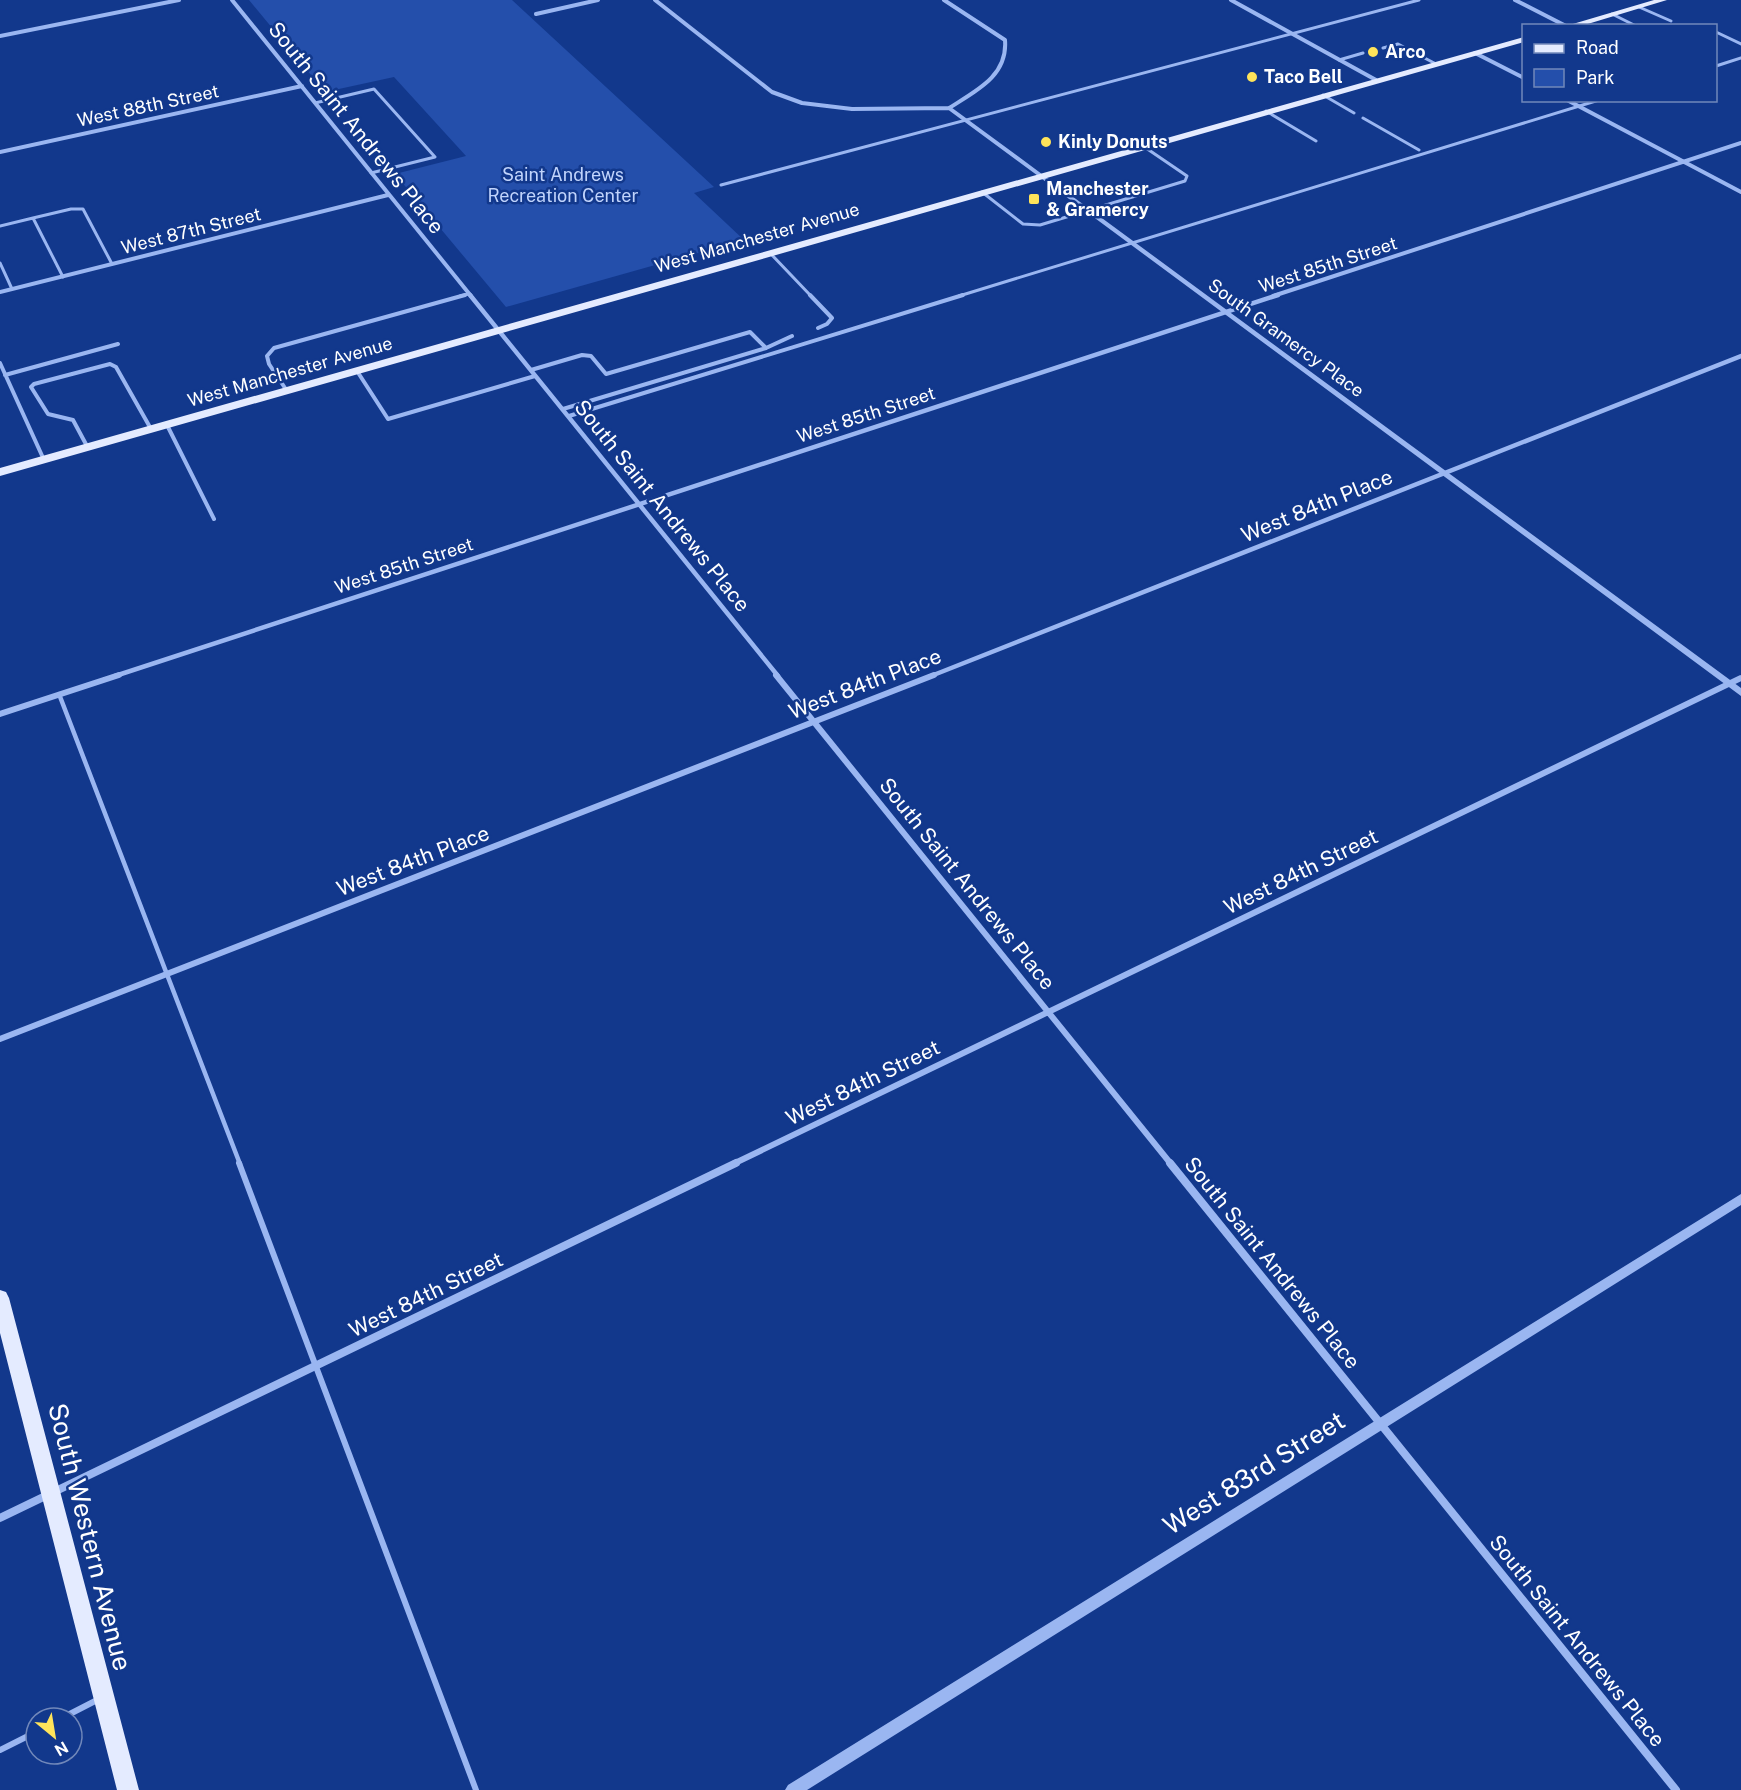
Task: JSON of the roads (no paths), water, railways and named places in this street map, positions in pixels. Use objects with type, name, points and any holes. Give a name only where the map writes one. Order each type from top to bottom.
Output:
[{"type":"main road","points":[[1575,24],[1663,0]]},
{"type":"main road","name":"West Manchester Avenue","points":[[0,472],[1522,40]]},
{"type":"main road","name":"South Western Avenue","points":[[0,1298],[128,1790]]},
{"type":"street","points":[[0,36],[179,0]]},
{"type":"street","name":"South Saint Andrews Place","points":[[232,0],[1676,1790]]},
{"type":"street","points":[[536,14],[598,0]]},
{"type":"street","points":[[655,0],[772,92],[802,104],[852,109],[949,108],[993,78],[1005,64],[1008,52],[1005,40],[944,0]]},
{"type":"street","points":[[1231,0],[1376,80]]},
{"type":"street","points":[[1515,0],[1564,24]]},
{"type":"street","points":[[1475,53],[1522,77]]},
{"type":"street","name":"West 88th Street","points":[[0,152],[302,86]]},
{"type":"street","points":[[1570,102],[1741,192]]},
{"type":"street","name":"South Gramercy Place","points":[[949,108],[1741,693]]},
{"type":"street","name":"West 85th Street","points":[[0,714],[1741,143]]},
{"type":"street","name":"West 87th Street","points":[[0,292],[388,195]]},
{"type":"street","name":"West 84th Place","points":[[0,1039],[815,722],[1741,356]]},
{"type":"street","name":"West 84th Street","points":[[0,1518],[1741,678]]},
{"type":"street","name":"West 83rd Street","points":[[793,1790],[1741,1199]]},
{"type":"lane","points":[[722,185],[1419,0]]},
{"type":"lane","points":[[1639,7],[1671,21]]},
{"type":"lane","points":[[1612,14],[1632,24]]},
{"type":"lane","points":[[1717,32],[1741,44]]},
{"type":"lane","points":[[1383,48],[1398,44],[1436,64]]},
{"type":"lane","points":[[1339,60],[1363,53]]},
{"type":"lane","points":[[1717,66],[1741,58]]},
{"type":"lane","points":[[315,103],[374,89],[435,157],[371,173]]},
{"type":"lane","points":[[1323,95],[1354,113]]},
{"type":"lane","points":[[569,416],[1593,102]]},
{"type":"lane","points":[[1266,111],[1316,141]]},
{"type":"lane","points":[[1363,118],[1419,150]]},
{"type":"lane","points":[[982,192],[1023,224],[1040,225],[1185,181],[1187,176],[1143,146]]},
{"type":"lane","points":[[0,226],[71,209],[83,209],[112,264]]},
{"type":"lane","points":[[33,218],[63,277]]},
{"type":"lane","points":[[770,253],[832,318],[827,324],[818,328]]},
{"type":"lane","points":[[0,262],[12,289]]},
{"type":"lane","points":[[287,392],[269,364],[267,356],[274,348],[469,294]]},
{"type":"lane","points":[[357,371],[388,419],[582,355],[591,356],[606,374],[750,332],[766,348]]},
{"type":"lane","points":[[563,409],[766,348],[792,336]]},
{"type":"lane","points":[[5,375],[118,344]]},
{"type":"lane","points":[[0,363],[44,460]]},
{"type":"lane","points":[[88,448],[73,420],[48,414],[32,387],[34,384],[110,364],[116,367],[151,429]]},
{"type":"lane","points":[[167,425],[214,519]]},
{"type":"lane","points":[[58,694],[317,1366],[476,1790]]},
{"type":"lane","points":[[84,1706],[104,1696]]},
{"type":"lane","points":[[0,1750],[24,1738]]},
{"type":"place","name":"Arco","points":[[1373,52]]},
{"type":"place","name":"Taco Bell","points":[[1252,77]]},
{"type":"place","name":"Kinly Donuts","points":[[1046,142]]},
{"type":"place","name":"Manchester & Gramercy","points":[[1034,199]]},
{"type":"park label","name":"Saint Andrews Recreation Center","points":[[563,186]]}]
